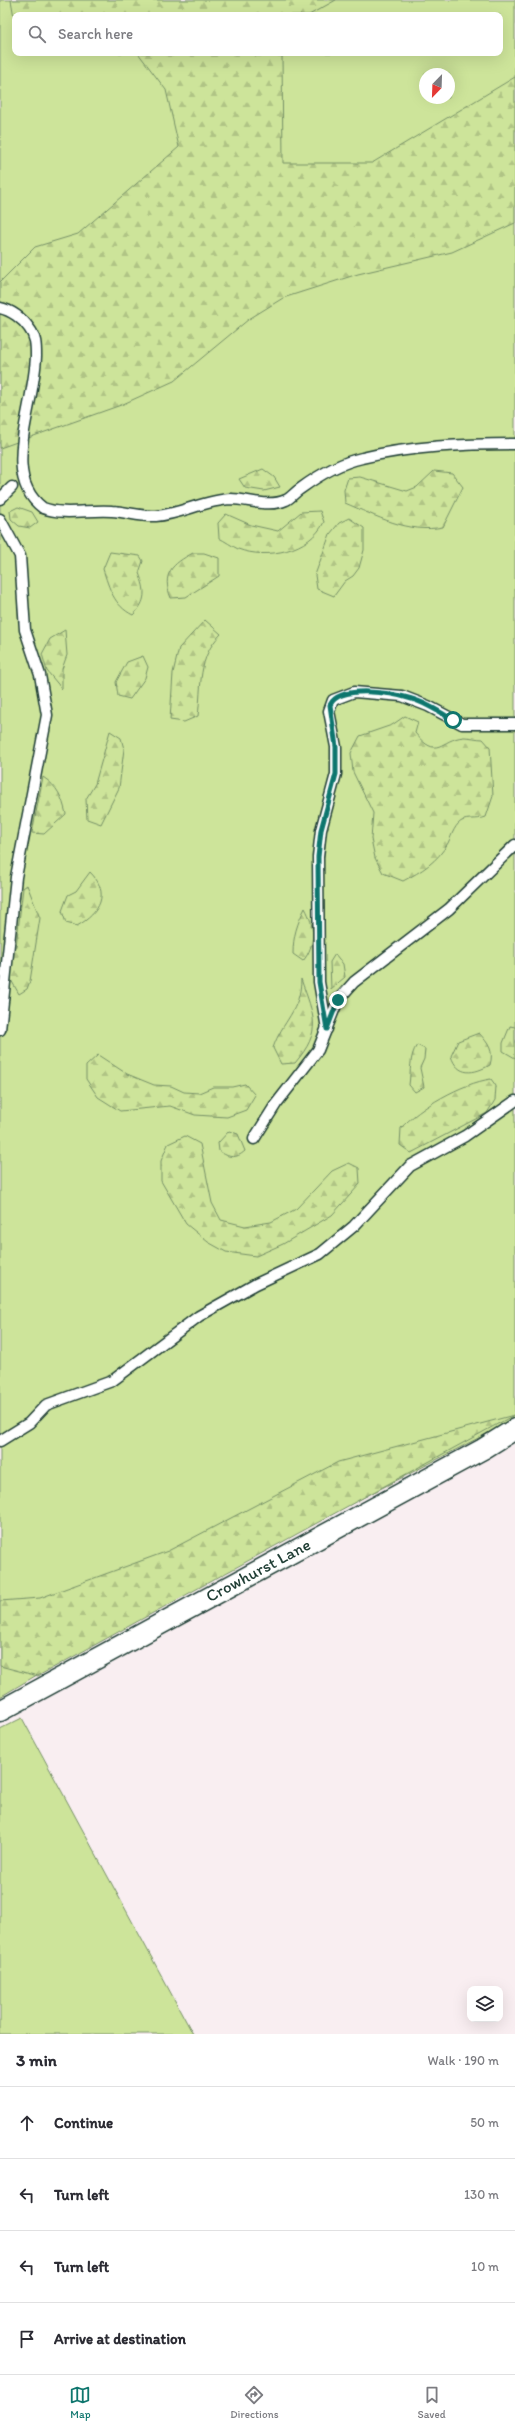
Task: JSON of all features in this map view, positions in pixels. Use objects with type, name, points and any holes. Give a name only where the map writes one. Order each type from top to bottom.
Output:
[{"type":"street","name":"Crowhurst Lane","points":[[0,1710],[483,1449],[515,1429]]},
{"type":"lane","points":[[0,308],[25,321],[33,333],[36,343],[34,369],[15,427]]},
{"type":"lane","points":[[6,474],[12,488],[28,500],[44,508],[62,512],[113,511],[154,516],[231,499],[252,503],[285,500],[329,470],[362,457],[453,446],[515,444]]},
{"type":"lane","points":[[0,499],[12,488]]},
{"type":"lane","points":[[0,519],[20,556],[25,630],[40,675],[47,715],[16,877],[0,1030]]},
{"type":"lane","points":[[327,1029],[319,982],[318,857],[321,830],[336,774],[336,747],[329,711],[332,700],[354,692],[402,696],[413,699],[462,724],[515,724]]},
{"type":"lane","points":[[254,1139],[276,1104],[318,1050],[338,1000],[354,982],[449,909],[515,845]]},
{"type":"lane","points":[[0,1441],[29,1423],[46,1405],[112,1381],[199,1316],[256,1284],[320,1254],[354,1226],[410,1166],[465,1136],[515,1101]]},
{"type":"green space","points":[[0,0],[515,0],[515,1419],[139,1614],[0,1697]]},
{"type":"green space","points":[[11,0],[336,0],[314,12],[13,12]]},
{"type":"green space","points":[[140,56],[282,56],[283,163],[372,163],[515,77],[515,223],[452,252],[358,274],[283,298],[249,319],[174,381],[121,405],[0,448],[0,282],[35,247],[78,234],[179,147],[166,90]]},
{"type":"green space","points":[[263,469],[274,477],[280,487],[264,491],[245,488],[239,479]]},
{"type":"green space","points":[[434,471],[452,473],[463,487],[443,527],[430,529],[405,526],[345,503],[344,490],[348,478],[360,477],[407,491],[417,487]]},
{"type":"green space","points":[[18,507],[32,512],[38,522],[30,528],[19,526],[11,519],[10,511]]},
{"type":"green space","points":[[320,511],[324,522],[317,532],[309,540],[287,550],[262,554],[249,552],[238,549],[219,538],[218,523],[226,514],[251,525],[278,531],[301,512]]},
{"type":"green space","points":[[349,518],[364,528],[364,550],[359,568],[353,576],[345,581],[334,596],[317,589],[315,575],[330,534],[339,523]]},
{"type":"green space","points":[[110,552],[140,556],[143,561],[139,573],[143,585],[144,596],[141,605],[133,615],[121,607],[117,602],[108,583],[103,569]]},
{"type":"green space","points":[[193,553],[204,553],[219,558],[219,576],[186,597],[171,598],[167,582],[170,571],[179,561]]},
{"type":"green space","points":[[205,620],[221,634],[213,643],[204,662],[198,716],[184,722],[170,720],[173,673],[179,648]]},
{"type":"green space","points":[[65,630],[67,655],[62,669],[62,689],[47,671],[42,654],[50,639]]},
{"type":"green space","points":[[143,656],[148,667],[145,678],[130,699],[118,696],[116,682],[127,662]]},
{"type":"green space","points":[[405,716],[418,722],[415,733],[429,746],[439,746],[449,741],[464,737],[483,739],[490,747],[493,796],[486,817],[467,819],[458,824],[444,850],[439,856],[423,870],[403,881],[383,873],[375,858],[371,839],[373,813],[353,772],[351,753],[360,736],[392,725]]},
{"type":"green space","points":[[110,731],[121,738],[124,749],[119,788],[101,824],[87,819],[86,799],[95,784]]},
{"type":"green space","points":[[43,777],[59,793],[66,814],[44,834],[32,833]]},
{"type":"green space","points":[[90,872],[100,887],[101,895],[97,909],[85,921],[77,926],[66,923],[62,911],[68,895],[76,891]]},
{"type":"green space","points":[[27,885],[40,918],[30,981],[27,989],[19,994],[6,971],[16,947],[23,888]]},
{"type":"green space","points":[[305,908],[311,922],[313,935],[310,948],[303,961],[293,954],[293,948],[296,930]]},
{"type":"green space","points":[[335,954],[343,964],[345,977],[331,989],[330,962]]},
{"type":"green space","points":[[301,979],[312,1014],[313,1032],[310,1041],[295,1063],[281,1064],[273,1048],[281,1030],[295,1008],[300,990]]},
{"type":"green space","points":[[510,1026],[515,1027],[515,1058],[503,1051],[503,1043]]},
{"type":"green space","points":[[479,1033],[490,1048],[490,1065],[472,1072],[467,1072],[458,1068],[451,1056],[458,1041]]},
{"type":"green space","points":[[417,1045],[425,1049],[424,1059],[420,1068],[424,1087],[415,1092],[409,1085],[411,1059]]},
{"type":"green space","points":[[98,1055],[127,1074],[154,1085],[171,1086],[184,1092],[199,1093],[213,1087],[232,1087],[245,1084],[255,1095],[246,1110],[227,1117],[195,1115],[170,1106],[120,1111],[98,1097],[86,1079],[86,1066]]},
{"type":"green space","points":[[491,1079],[496,1086],[495,1100],[487,1113],[411,1153],[400,1145],[401,1128],[419,1112],[455,1091],[480,1081]]},
{"type":"green space","points":[[229,1131],[238,1134],[245,1151],[242,1154],[232,1157],[219,1151],[218,1143]]},
{"type":"green space","points":[[185,1136],[200,1144],[212,1203],[221,1220],[245,1226],[271,1222],[296,1209],[332,1171],[349,1163],[359,1168],[360,1184],[332,1215],[283,1244],[256,1256],[226,1252],[208,1242],[186,1224],[161,1181],[161,1161],[168,1144]]},
{"type":"green space","points":[[514,1415],[38,1676],[0,1666],[0,1601],[40,1598],[168,1551],[338,1462]]},
{"type":"green space","points":[[22,1718],[193,2034],[0,2034],[0,1729]]},
{"type":"route","points":[[338,1000],[327,1029],[319,982],[320,927],[318,857],[324,816],[336,774],[336,747],[329,711],[332,700],[338,696],[354,692],[402,696],[428,706],[453,720]]}]
